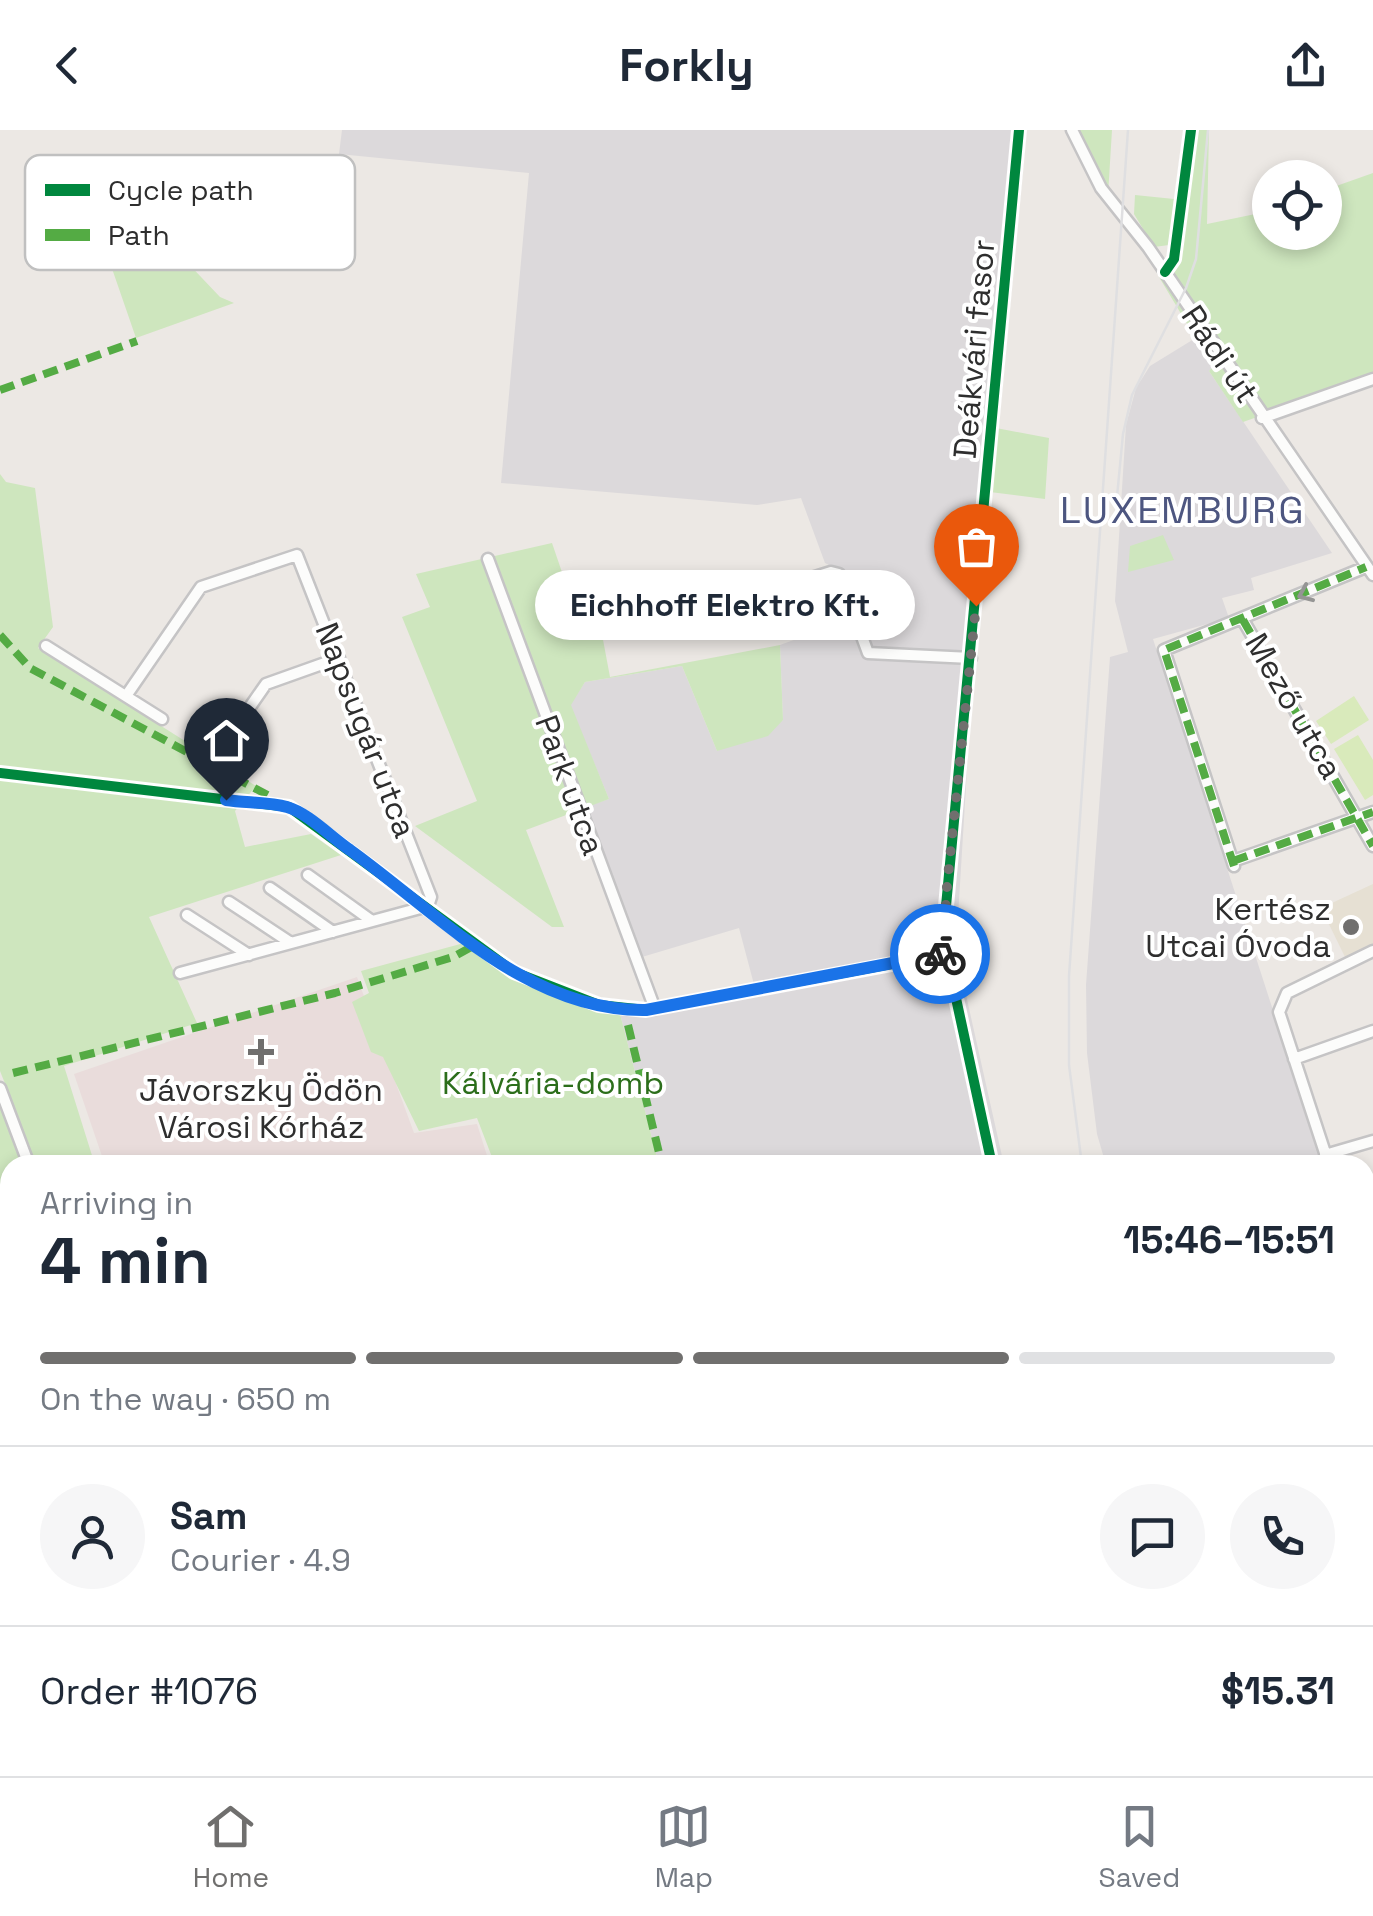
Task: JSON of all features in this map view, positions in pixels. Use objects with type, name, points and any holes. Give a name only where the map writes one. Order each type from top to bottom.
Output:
[{"type":"street","name":"Deákvári fasor","points":[[990,1155],[945,954],[946,896],[1019,130]]},
{"type":"street","name":"Rádi út","points":[[1072,130],[1106,196],[1165,272],[1370,571]]},
{"type":"street","points":[[1165,272],[1174,260],[1190,130]]},
{"type":"street","points":[[1262,418],[1373,379]]},
{"type":"street","name":"Napsugár utca","points":[[126,696],[201,587],[297,554],[431,897],[428,906]]},
{"type":"street","name":"Park utca","points":[[488,559],[578,810],[655,1008]]},
{"type":"street","points":[[1370,571],[1169,645],[1164,656],[1234,864],[1373,812]]},
{"type":"street","points":[[721,606],[831,572],[839,574],[868,654],[971,658]]},
{"type":"street","name":"Mező utca","points":[[1243,620],[1373,846]]},
{"type":"street","points":[[46,646],[162,719]]},
{"type":"street","points":[[220,750],[266,684],[339,658]]},
{"type":"street","points":[[0,773],[289,808],[428,906],[485,955],[547,988],[622,1011],[945,954]]},
{"type":"street","points":[[308,875],[372,922]]},
{"type":"street","points":[[270,888],[333,932]]},
{"type":"street","points":[[230,902],[291,943]]},
{"type":"street","points":[[180,973],[428,906]]},
{"type":"street","points":[[187,914],[249,954]]},
{"type":"street","points":[[1325,1155],[1280,1012],[1287,993],[1373,951]]},
{"type":"street","points":[[1294,1058],[1373,1031]]},
{"type":"street","points":[[0,1088],[25,1155]]},
{"type":"street","points":[[1339,1155],[1373,1141]]},
{"type":"shaded area","points":[[342,130],[1023,130],[990,492],[984,491],[956,950],[1002,1155],[656,1155],[619,1010],[756,992],[739,928],[642,957],[576,810],[609,799],[570,705],[585,682],[682,666],[717,751],[783,720],[780,645],[851,619],[839,570],[825,563],[801,498],[757,505],[501,483],[529,173],[339,154]]},
{"type":"shaded area","points":[[1194,339],[1213,368],[1209,371],[1332,553],[1251,578],[1254,590],[1222,598],[1229,618],[1153,639],[1320,1155],[1103,1155],[1097,1134],[1087,1053],[1086,985],[1110,657],[1128,652],[1115,601],[1126,425],[1136,388],[1150,366]]},
{"type":"shaded area","name":"Kertész Utcai Óvoda","points":[[1373,884],[1373,945],[1346,959],[1321,908]]},
{"type":"shaded area","name":"Jávorszky Ödön Városi Kórház","points":[[357,977],[414,1133],[477,1124],[487,1155],[102,1155],[74,1074]]},
{"type":"green space","points":[[1067,130],[1112,130],[1108,195]]},
{"type":"green space","points":[[1190,130],[1209,130],[1207,224],[1252,215],[1252,250],[1342,250],[1342,184],[1373,173],[1373,376],[1243,422],[1209,371],[1213,367],[1159,277],[1175,263]]},
{"type":"green space","points":[[1135,195],[1174,199],[1169,245],[1154,247],[1134,214]]},
{"type":"green space","points":[[112,270],[194,270],[220,297],[234,303],[136,338]]},
{"type":"green space","points":[[996,428],[1049,438],[1045,499],[990,492]]},
{"type":"green space","points":[[0,474],[6,482],[35,488],[53,627],[38,648],[256,786],[235,811],[245,847],[311,834],[341,855],[149,917],[197,1023],[64,1066],[92,1155],[0,1155],[0,1110],[14,1106],[0,1071]]},
{"type":"green space","points":[[1163,535],[1174,560],[1128,572],[1130,546]]},
{"type":"green space","points":[[552,543],[566,584],[592,581],[610,677],[780,645],[783,720],[768,736],[717,751],[682,666],[585,682],[571,705],[609,799],[526,830],[564,927],[552,927],[415,826],[477,801],[402,617],[430,607],[416,574]]},
{"type":"green space","points":[[1354,696],[1369,720],[1331,744],[1316,721]]},
{"type":"green space","points":[[1358,735],[1373,760],[1373,795],[1365,800],[1334,749]]},
{"type":"green space","name":"Kálvária-domb","points":[[464,943],[537,988],[575,1002],[619,1010],[656,1155],[491,1155],[477,1118],[419,1131],[383,1057],[371,1052],[352,1002],[369,993],[361,971]]},
{"type":"railway","points":[[1081,1155],[1069,1065],[1069,976],[1128,130]]},
{"type":"railway","points":[[1116,507],[1123,434],[1132,395],[1186,288],[1196,259],[1208,130]]},
{"type":"marked path","points":[[0,390],[137,341]]},
{"type":"marked path","points":[[1234,866],[1164,650],[1366,567]]},
{"type":"marked path","points":[[1243,620],[1373,846]]},
{"type":"marked path","points":[[0,635],[30,668],[273,798]]},
{"type":"marked path","points":[[1233,861],[1373,812]]},
{"type":"marked path","points":[[13,1073],[335,993],[453,957],[473,946]]},
{"type":"marked path","points":[[628,1025],[660,1155]]},
{"type":"cycle path","points":[[990,1155],[943,938],[1019,130]]},
{"type":"cycle path","points":[[1165,272],[1174,259],[1191,130]]},
{"type":"cycle path","points":[[0,773],[289,807],[514,972],[599,1005],[646,1010],[945,954]]},
{"type":"way so far","points":[[940,954],[945,954],[946,896],[976,606]]},
{"type":"place","name":"Eichhoff Elektro Kft.","points":[[976,606]]},
{"type":"place","name":"Kertész Utcai Óvoda","points":[[1351,927]]},
{"type":"place","name":"Jávorszky Ödön Városi Kórház","points":[[261,1052]]},
{"type":"district","name":"LUXEMBURG","points":[[1183,510]]},
{"type":"route","points":[[226,800],[289,808],[428,906],[485,955],[547,988],[622,1011],[646,1010],[940,954]]}]
